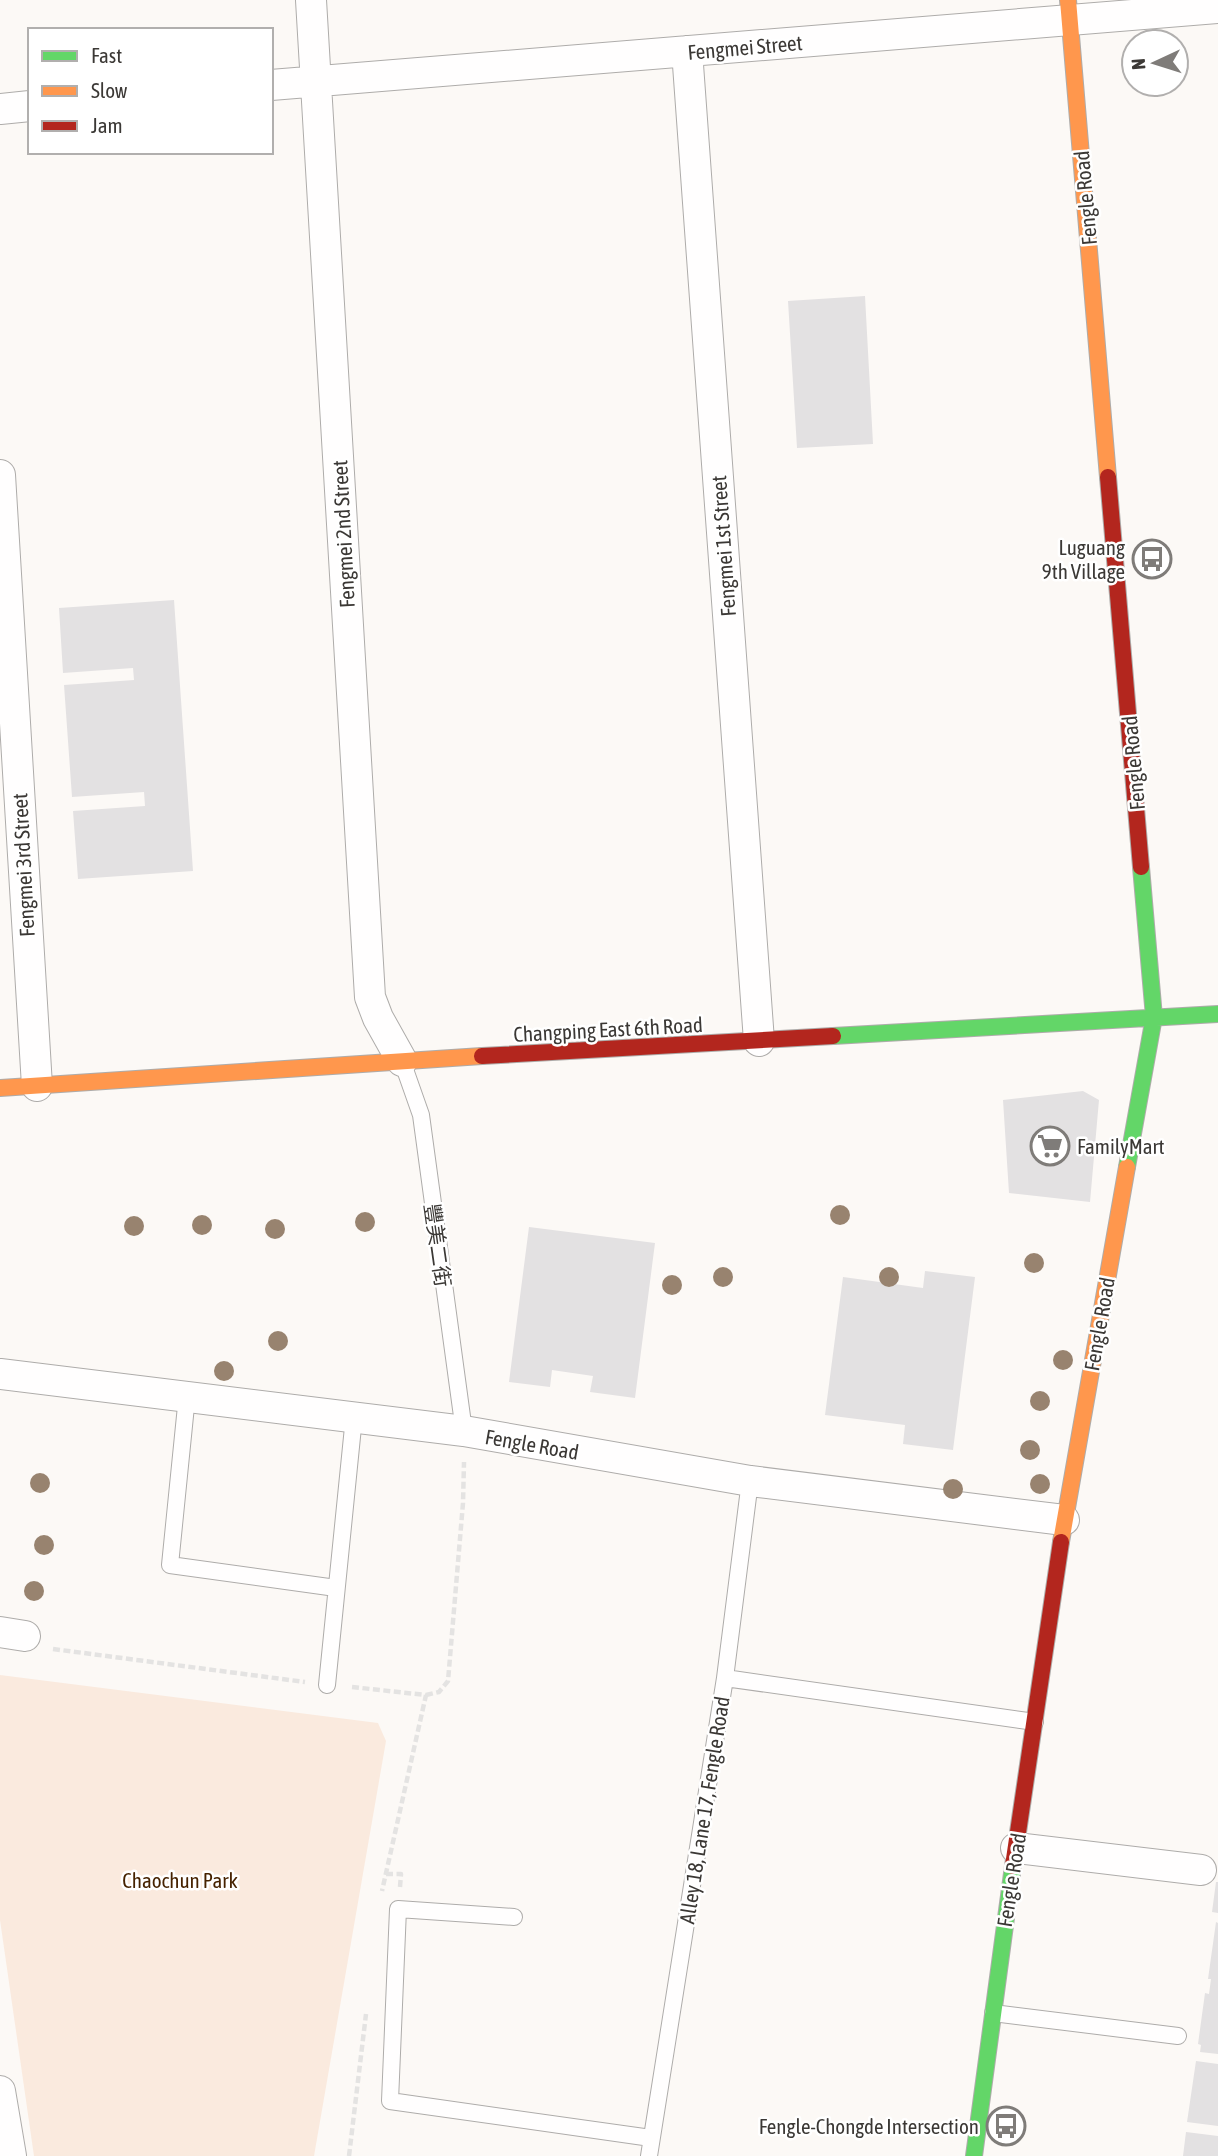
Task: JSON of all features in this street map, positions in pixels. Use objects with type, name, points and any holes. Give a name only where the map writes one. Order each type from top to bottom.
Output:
[{"type":"street","name":"Fengmei 2nd Street","points":[[311,0],[370,997],[402,1061]]},
{"type":"street","name":"Fengmei Street","points":[[273,85],[687,51],[1069,10],[1218,8]]},
{"type":"street","name":"Fengle Road","points":[[974,2156],[1007,1895],[1064,1520],[1154,1017],[1069,10]]},
{"type":"street","name":"Fengmei 1st Street","points":[[687,51],[759,1041]]},
{"type":"street","points":[[0,109],[28,106]]},
{"type":"street","name":"Fengmei 3rd Street","points":[[0,475],[37,1086]]},
{"type":"street","name":"Changping East 6th Road","points":[[0,1088],[402,1061],[1218,1014]]},
{"type":"street","name":"Fengle Road","points":[[0,1374],[464,1431],[750,1480],[1064,1520]]},
{"type":"street","points":[[1016,1849],[1201,1870]]},
{"type":"street","points":[[0,2091],[11,2156]]},
{"type":"lane","name":"豐美二街","points":[[402,1061],[421,1115],[464,1431]]},
{"type":"lane","points":[[187,1396],[170,1565],[337,1588]]},
{"type":"lane","points":[[327,1685],[354,1417]]},
{"type":"lane","name":"Alley 18, Lane 17, Fengle Road","points":[[649,2156],[725,1678],[750,1480]]},
{"type":"lane","points":[[725,1678],[1035,1722]]},
{"type":"lane","points":[[514,1917],[398,1909],[390,2101],[651,2138]]},
{"type":"lane","points":[[993,2013],[1178,2036]]},
{"type":"path","points":[[13,1634],[42,1648],[327,1685],[426,1695],[439,1692],[448,1681],[463,1503],[464,1431]]},
{"type":"path","points":[[380,1901],[426,1695]]},
{"type":"path","points":[[349,2156],[367,2008]]},
{"type":"green space","name":"Chaochun Park","points":[[0,1675],[378,1723],[386,1741],[314,2156],[34,2156],[0,1920]]},
{"type":"building","points":[[865,296],[873,444],[797,448],[788,301]]},
{"type":"building","points":[[174,600],[193,871],[78,879],[73,811],[145,806],[144,792],[72,797],[64,685],[134,680],[133,668],[63,673],[59,608]]},
{"type":"building","name":"FamilyMart","points":[[1083,1091],[1099,1100],[1090,1202],[1009,1193],[1003,1100]]},
{"type":"building","points":[[529,1227],[655,1243],[635,1398],[590,1392],[593,1376],[552,1370],[550,1387],[509,1382]]},
{"type":"building","points":[[925,1271],[975,1277],[953,1450],[903,1444],[905,1425],[825,1415],[843,1277],[923,1288]]},
{"type":"building","points":[[1218,1882],[1218,1913],[1212,1912]]},
{"type":"building","points":[[1216,1922],[1218,2054],[1200,2052],[1201,2045],[1198,2044],[1205,1993],[1209,1994],[1211,1979],[1208,1979]]},
{"type":"building","points":[[1196,2061],[1218,2064],[1218,2126],[1187,2122]]},
{"type":"building","points":[[1186,2132],[1218,2136],[1218,2156],[1183,2156]]},
{"type":"traffic: fast","points":[[1127,1167],[1154,1017],[1141,867]]},
{"type":"traffic: fast","points":[[833,1036],[1218,1014]]},
{"type":"traffic: fast","points":[[974,2156],[1013,1866]]},
{"type":"traffic: slow","points":[[1068,0],[1108,477]]},
{"type":"traffic: slow","points":[[0,1088],[482,1056]]},
{"type":"traffic: slow","points":[[1061,1542],[1127,1167]]},
{"type":"traffic: jam","points":[[1108,477],[1141,867]]},
{"type":"traffic: jam","points":[[482,1056],[833,1036]]},
{"type":"traffic: jam","points":[[1013,1866],[1061,1542]]},
{"type":"place","name":"Luguang 9th Village","points":[[1152,559]]},
{"type":"place","name":"FamilyMart","points":[[1050,1146]]},
{"type":"place","name":"Fengle-Chongde Intersection","points":[[1006,2126]]}]
